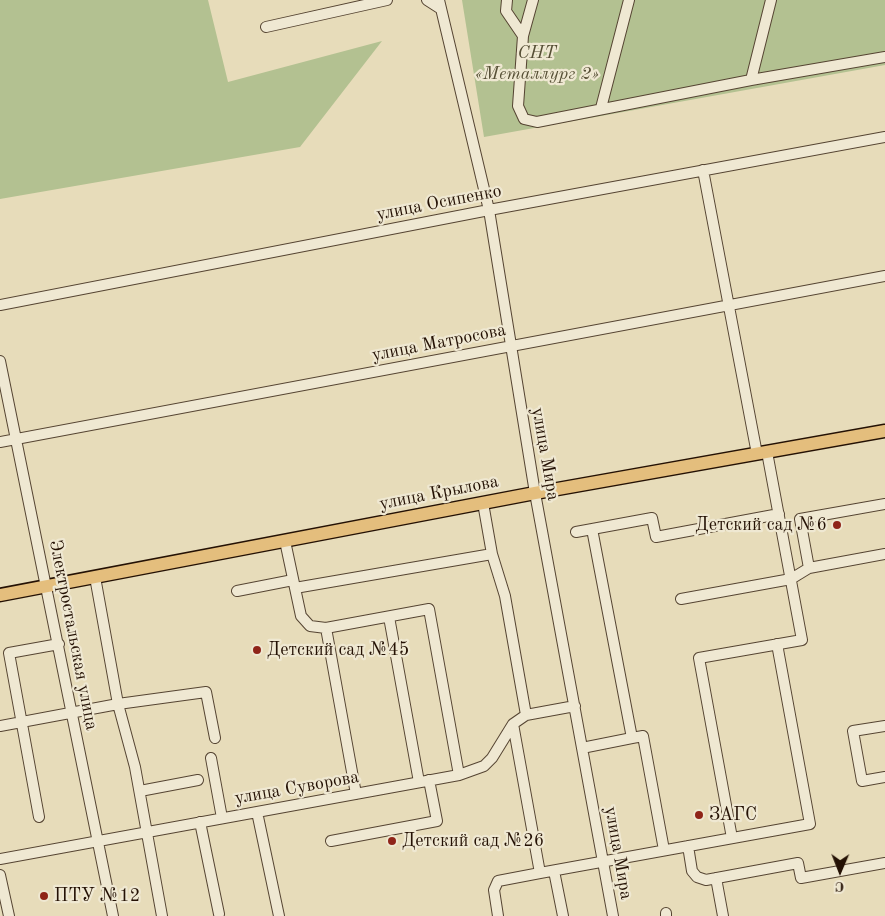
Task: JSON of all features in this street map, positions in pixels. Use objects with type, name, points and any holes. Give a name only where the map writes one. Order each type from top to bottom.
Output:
[{"type":"main road","name":"улица Крылова","points":[[0,595],[536,493],[885,431]]},
{"type":"street","points":[[266,27],[387,0]]},
{"type":"street","points":[[427,0],[440,5]]},
{"type":"street","points":[[433,0],[440,5]]},
{"type":"street","points":[[506,0],[506,11],[523,36]]},
{"type":"street","points":[[533,0],[523,36],[518,106],[524,119],[537,122],[601,108],[885,57]]},
{"type":"street","points":[[601,108],[629,0]]},
{"type":"street","points":[[752,80],[771,0]]},
{"type":"street","name":"улица Мира","points":[[440,5],[489,210],[510,346],[613,916]]},
{"type":"street","name":"улица Осипенко","points":[[0,305],[489,210],[885,138]]},
{"type":"street","points":[[703,170],[762,453],[779,514],[802,640],[700,658],[732,838]]},
{"type":"street","name":"улица Матросова","points":[[0,442],[885,276]]},
{"type":"street","name":"Электростальская улица","points":[[0,361],[113,916]]},
{"type":"street","points":[[483,503],[492,554],[504,596],[526,715]]},
{"type":"street","points":[[809,568],[800,520],[885,504]]},
{"type":"street","points":[[576,532],[652,518],[656,537],[779,514]]},
{"type":"street","points":[[592,529],[632,738]]},
{"type":"street","points":[[285,541],[301,616],[310,626],[326,628],[428,609],[458,775]]},
{"type":"street","points":[[237,591],[492,554]]},
{"type":"street","points":[[681,599],[791,579],[809,568],[885,554]]},
{"type":"street","points":[[95,577],[118,704],[140,791],[145,819],[145,832],[162,916]]},
{"type":"street","points":[[331,840],[437,821],[424,781],[390,616]]},
{"type":"street","points":[[326,628],[356,794]]},
{"type":"street","points":[[39,817],[21,722],[4,654],[58,644]]},
{"type":"street","points":[[498,916],[494,890],[498,881],[810,824],[777,644]]},
{"type":"street","points":[[0,726],[118,704],[206,692],[215,738]]},
{"type":"street","name":"улица Суворова","points":[[0,859],[458,775],[484,766],[492,758],[513,724],[526,715],[575,706]]},
{"type":"street","points":[[513,724],[540,873]]},
{"type":"street","points":[[885,726],[853,731],[862,781],[885,777]]},
{"type":"street","points":[[582,748],[643,736],[664,850]]},
{"type":"street","points":[[210,758],[222,818]]},
{"type":"street","points":[[140,791],[198,780]]},
{"type":"street","points":[[257,812],[279,916]]},
{"type":"street","points":[[200,822],[219,914]]},
{"type":"street","points":[[688,846],[692,871],[697,877],[706,880],[798,863],[801,878],[885,863]]},
{"type":"street","points":[[554,870],[563,916]]},
{"type":"street","points":[[0,875],[9,916]]},
{"type":"street","points":[[716,878],[724,916]]},
{"type":"green space","points":[[0,0],[208,0],[228,82],[382,41],[300,147],[0,199]]},
{"type":"green space","name":"СНТ «Металлург 2»","points":[[462,0],[885,0],[885,65],[484,137]]},
{"type":"place","name":"Детский сад №6","points":[[837,525]]},
{"type":"place","name":"Детский сад №45","points":[[257,650]]},
{"type":"place","name":"ЗАГС","points":[[699,815]]},
{"type":"place","name":"Детский сад №26","points":[[392,841]]},
{"type":"place","name":"ПТУ №12","points":[[44,896]]}]
